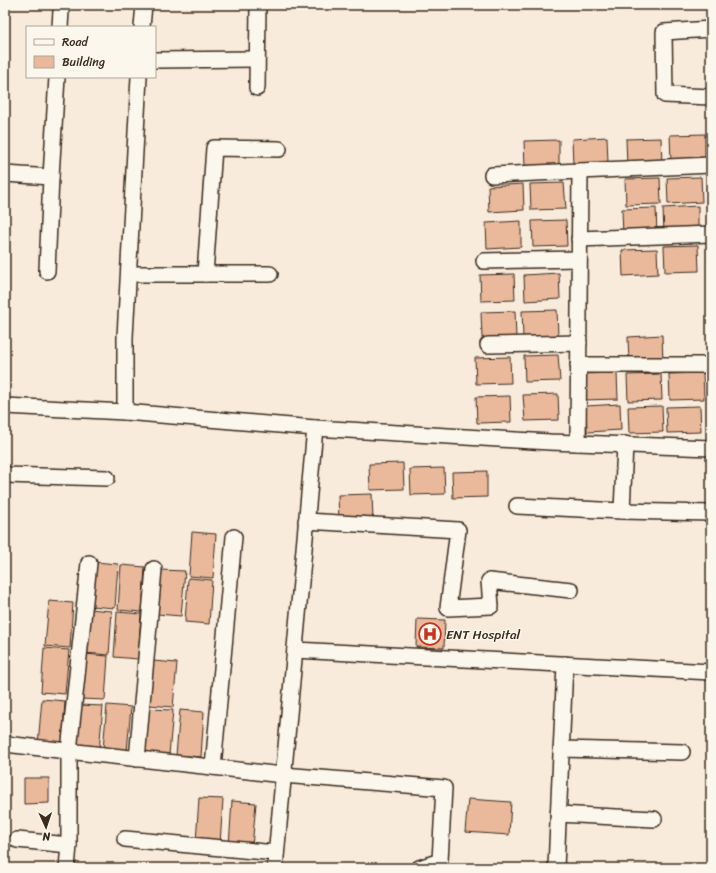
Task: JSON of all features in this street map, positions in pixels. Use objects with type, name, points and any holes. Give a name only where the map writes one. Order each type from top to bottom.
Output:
[{"type":"street","points":[[142,26],[144,5]]},
{"type":"street","points":[[257,88],[258,5]]},
{"type":"street","points":[[60,26],[61,11]]},
{"type":"street","points":[[711,30],[664,32],[665,95],[711,97]]},
{"type":"street","points":[[156,60],[257,59]]},
{"type":"street","points":[[47,271],[57,78]]},
{"type":"street","points":[[125,412],[125,337],[130,274],[133,177],[139,78]]},
{"type":"street","points":[[205,274],[214,148],[279,149]]},
{"type":"street","points":[[492,175],[711,165]]},
{"type":"street","points":[[578,443],[580,171]]},
{"type":"street","points":[[5,174],[51,177]]},
{"type":"street","points":[[580,239],[711,234]]},
{"type":"street","points":[[484,261],[580,259]]},
{"type":"street","points":[[130,274],[270,274]]},
{"type":"street","points":[[488,345],[579,343]]},
{"type":"street","points":[[578,365],[711,365]]},
{"type":"street","points":[[5,406],[125,412],[315,428],[578,443],[711,448]]},
{"type":"street","points":[[124,838],[275,861],[315,428]]},
{"type":"street","points":[[622,511],[625,444]]},
{"type":"street","points":[[5,475],[107,478]]},
{"type":"street","points":[[517,506],[622,511],[711,513]]},
{"type":"street","points":[[306,521],[458,530],[448,608],[490,606],[489,581],[571,590]]},
{"type":"street","points":[[213,767],[234,537]]},
{"type":"street","points":[[67,868],[69,845],[69,751],[89,563]]},
{"type":"street","points":[[137,759],[154,569]]},
{"type":"street","points":[[294,650],[711,672]]},
{"type":"street","points":[[556,868],[565,664]]},
{"type":"street","points":[[5,744],[283,775],[444,788],[440,861],[419,868]]},
{"type":"street","points":[[561,749],[682,752]]},
{"type":"street","points":[[558,814],[654,819]]},
{"type":"street","points":[[17,840],[69,845]]},
{"type":"building","points":[[705,134],[705,160],[671,161],[670,135]]},
{"type":"building","points":[[607,137],[608,163],[573,165],[572,139]]},
{"type":"building","points":[[661,138],[662,164],[627,165],[626,139]]},
{"type":"building","points":[[559,140],[559,166],[525,167],[524,141]]},
{"type":"building","points":[[701,177],[702,202],[668,204],[667,178]]},
{"type":"building","points":[[660,178],[661,204],[626,205],[625,179]]},
{"type":"building","points":[[708,179],[711,179],[711,205],[708,205]]},
{"type":"building","points":[[564,183],[566,209],[531,210],[530,184]]},
{"type":"building","points":[[523,184],[524,210],[489,212],[488,186]]},
{"type":"building","points":[[698,206],[698,232],[664,234],[663,208]]},
{"type":"building","points":[[656,208],[657,234],[623,235],[622,209]]},
{"type":"building","points":[[566,220],[567,246],[533,247],[532,221]]},
{"type":"building","points":[[521,221],[521,247],[487,249],[486,223]]},
{"type":"building","points":[[698,245],[699,271],[665,272],[664,246]]},
{"type":"building","points":[[708,245],[711,245],[711,271],[709,271]]},
{"type":"building","points":[[657,249],[658,274],[623,276],[622,250]]},
{"type":"building","points":[[559,273],[560,299],[525,301],[524,275]]},
{"type":"building","points":[[514,274],[515,300],[481,301],[480,275]]},
{"type":"building","points":[[557,310],[558,336],[523,337],[522,311]]},
{"type":"building","points":[[515,311],[516,337],[482,338],[481,312]]},
{"type":"building","points":[[662,335],[663,361],[629,363],[628,337]]},
{"type":"building","points":[[558,355],[560,381],[525,382],[524,356]]},
{"type":"building","points":[[510,357],[511,383],[476,384],[475,358]]},
{"type":"building","points":[[617,373],[618,399],[583,400],[582,374]]},
{"type":"building","points":[[703,373],[704,399],[670,400],[669,374]]},
{"type":"building","points":[[661,374],[662,400],[628,401],[627,375]]},
{"type":"building","points":[[558,394],[559,420],[525,421],[523,395]]},
{"type":"building","points":[[510,396],[511,422],[477,423],[476,397]]},
{"type":"building","points":[[620,404],[621,430],[587,432],[586,406]]},
{"type":"building","points":[[662,406],[663,432],[629,433],[628,407]]},
{"type":"building","points":[[700,406],[701,432],[667,433],[666,407]]},
{"type":"building","points":[[403,463],[404,489],[370,490],[369,464]]},
{"type":"building","points":[[444,468],[445,494],[411,495],[410,469]]},
{"type":"building","points":[[487,471],[487,497],[453,498],[452,472]]},
{"type":"building","points":[[372,494],[373,520],[339,521],[338,495]]},
{"type":"building","points":[[192,532],[216,534],[213,578],[189,576]]},
{"type":"building","points":[[94,562],[118,564],[115,608],[91,606]]},
{"type":"building","points":[[121,565],[145,567],[142,612],[118,610]]},
{"type":"building","points":[[160,570],[185,571],[181,616],[157,614]]},
{"type":"building","points":[[188,578],[212,580],[209,624],[185,622]]},
{"type":"building","points":[[49,601],[73,603],[70,648],[45,646]]},
{"type":"building","points":[[88,609],[112,611],[109,655],[85,653]]},
{"type":"building","points":[[117,612],[141,614],[138,659],[114,657]]},
{"type":"building","points":[[417,619],[445,620],[444,648],[416,647]]},
{"type":"building","points":[[44,648],[69,650],[65,694],[41,692]]},
{"type":"building","points":[[84,654],[108,656],[105,700],[81,699]]},
{"type":"building","points":[[153,661],[177,663],[173,707],[149,705]]},
{"type":"building","points":[[42,699],[65,701],[62,746],[38,744]]},
{"type":"building","points":[[79,705],[103,706],[99,751],[75,749]]},
{"type":"building","points":[[107,705],[131,707],[127,751],[103,749]]},
{"type":"building","points":[[149,709],[173,710],[169,755],[145,753]]},
{"type":"building","points":[[180,710],[204,712],[201,757],[176,755]]},
{"type":"building","points":[[24,778],[49,778],[49,803],[24,804]]},
{"type":"building","points":[[199,798],[223,799],[220,844],[196,842]]},
{"type":"building","points":[[468,799],[511,802],[509,835],[465,832]]},
{"type":"building","points":[[232,801],[256,803],[252,847],[229,846]]},
{"type":"building","points":[[669,865],[669,868],[635,868],[635,866]]},
{"type":"place","name":"ENT Hospital","points":[[430,634]]}]
